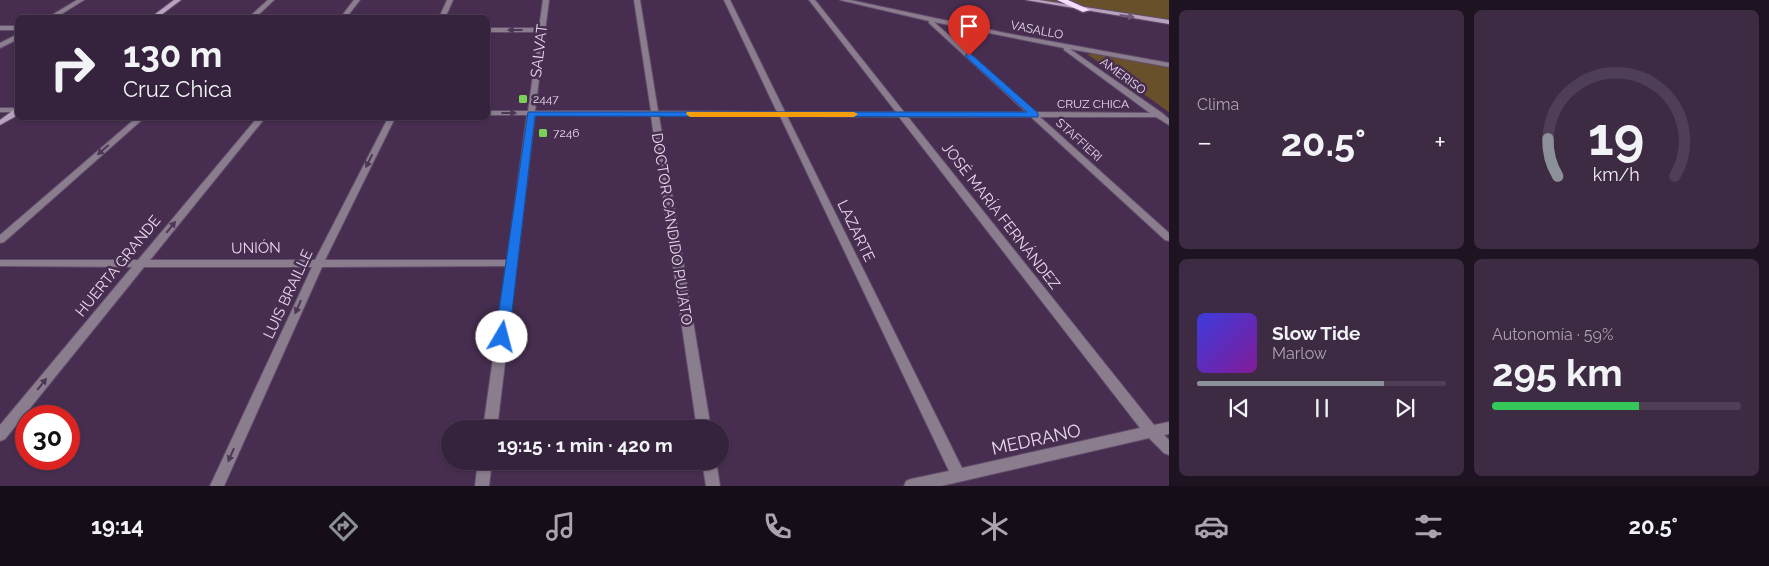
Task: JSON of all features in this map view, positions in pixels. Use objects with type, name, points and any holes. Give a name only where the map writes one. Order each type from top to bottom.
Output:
[{"type":"highway","points":[[1061,0],[1086,10]]},
{"type":"main road","points":[[157,15],[178,0]]},
{"type":"main road","points":[[1028,0],[1169,22]]},
{"type":"main road","points":[[0,123],[15,113]]},
{"type":"street","points":[[55,15],[81,0]]},
{"type":"street","points":[[254,15],[270,0]]},
{"type":"street","points":[[345,15],[357,0]]},
{"type":"street","points":[[443,15],[450,0]]},
{"type":"street","name":"SALVAT","points":[[491,420],[546,0]]},
{"type":"street","name":"DOCTOR CANDIDO PUJATO","points":[[637,0],[703,420]]},
{"type":"street","name":"LAZARTE","points":[[727,0],[958,475]]},
{"type":"street","name":"JOSÉ MARÍA FERNÁNDEZ","points":[[812,0],[1152,433],[1169,449]]},
{"type":"street","name":"VASALLO","points":[[842,0],[929,20],[1064,47],[1169,65]]},
{"type":"street","name":"STAFFIERI","points":[[929,20],[1169,238]]},
{"type":"street","points":[[0,28],[15,28]]},
{"type":"street","points":[[490,30],[542,30]]},
{"type":"street","points":[[0,46],[15,38]]},
{"type":"street","name":"AMERISO","points":[[1064,47],[1169,123]]},
{"type":"street","points":[[0,110],[15,111]]},
{"type":"street","name":"CRUZ CHICA","points":[[490,113],[1159,116]]},
{"type":"street","points":[[0,240],[138,120]]},
{"type":"street","name":"HUERTA GRANDE","points":[[0,435],[259,120]]},
{"type":"street","name":"LUIS BRAILLE","points":[[217,486],[319,262],[390,120]]},
{"type":"street","name":"UNIÓN","points":[[0,263],[140,265],[319,262],[512,263]]},
{"type":"street","name":"MEDRANO","points":[[911,486],[1169,428]]},
{"type":"street","points":[[482,486],[484,470]]},
{"type":"street","points":[[710,470],[713,486]]},
{"type":"shaded area","points":[[1029,0],[1169,0],[1169,22]]},
{"type":"shaded area","points":[[1087,54],[1169,67],[1169,112]]},
{"type":"slow traffic","points":[[690,114],[854,114]]},
{"type":"place","name":"2447","points":[[523,99]]},
{"type":"place","name":"7246","points":[[543,133]]},
{"type":"route","points":[[502,337],[532,114],[1035,115],[969,56]]}]
